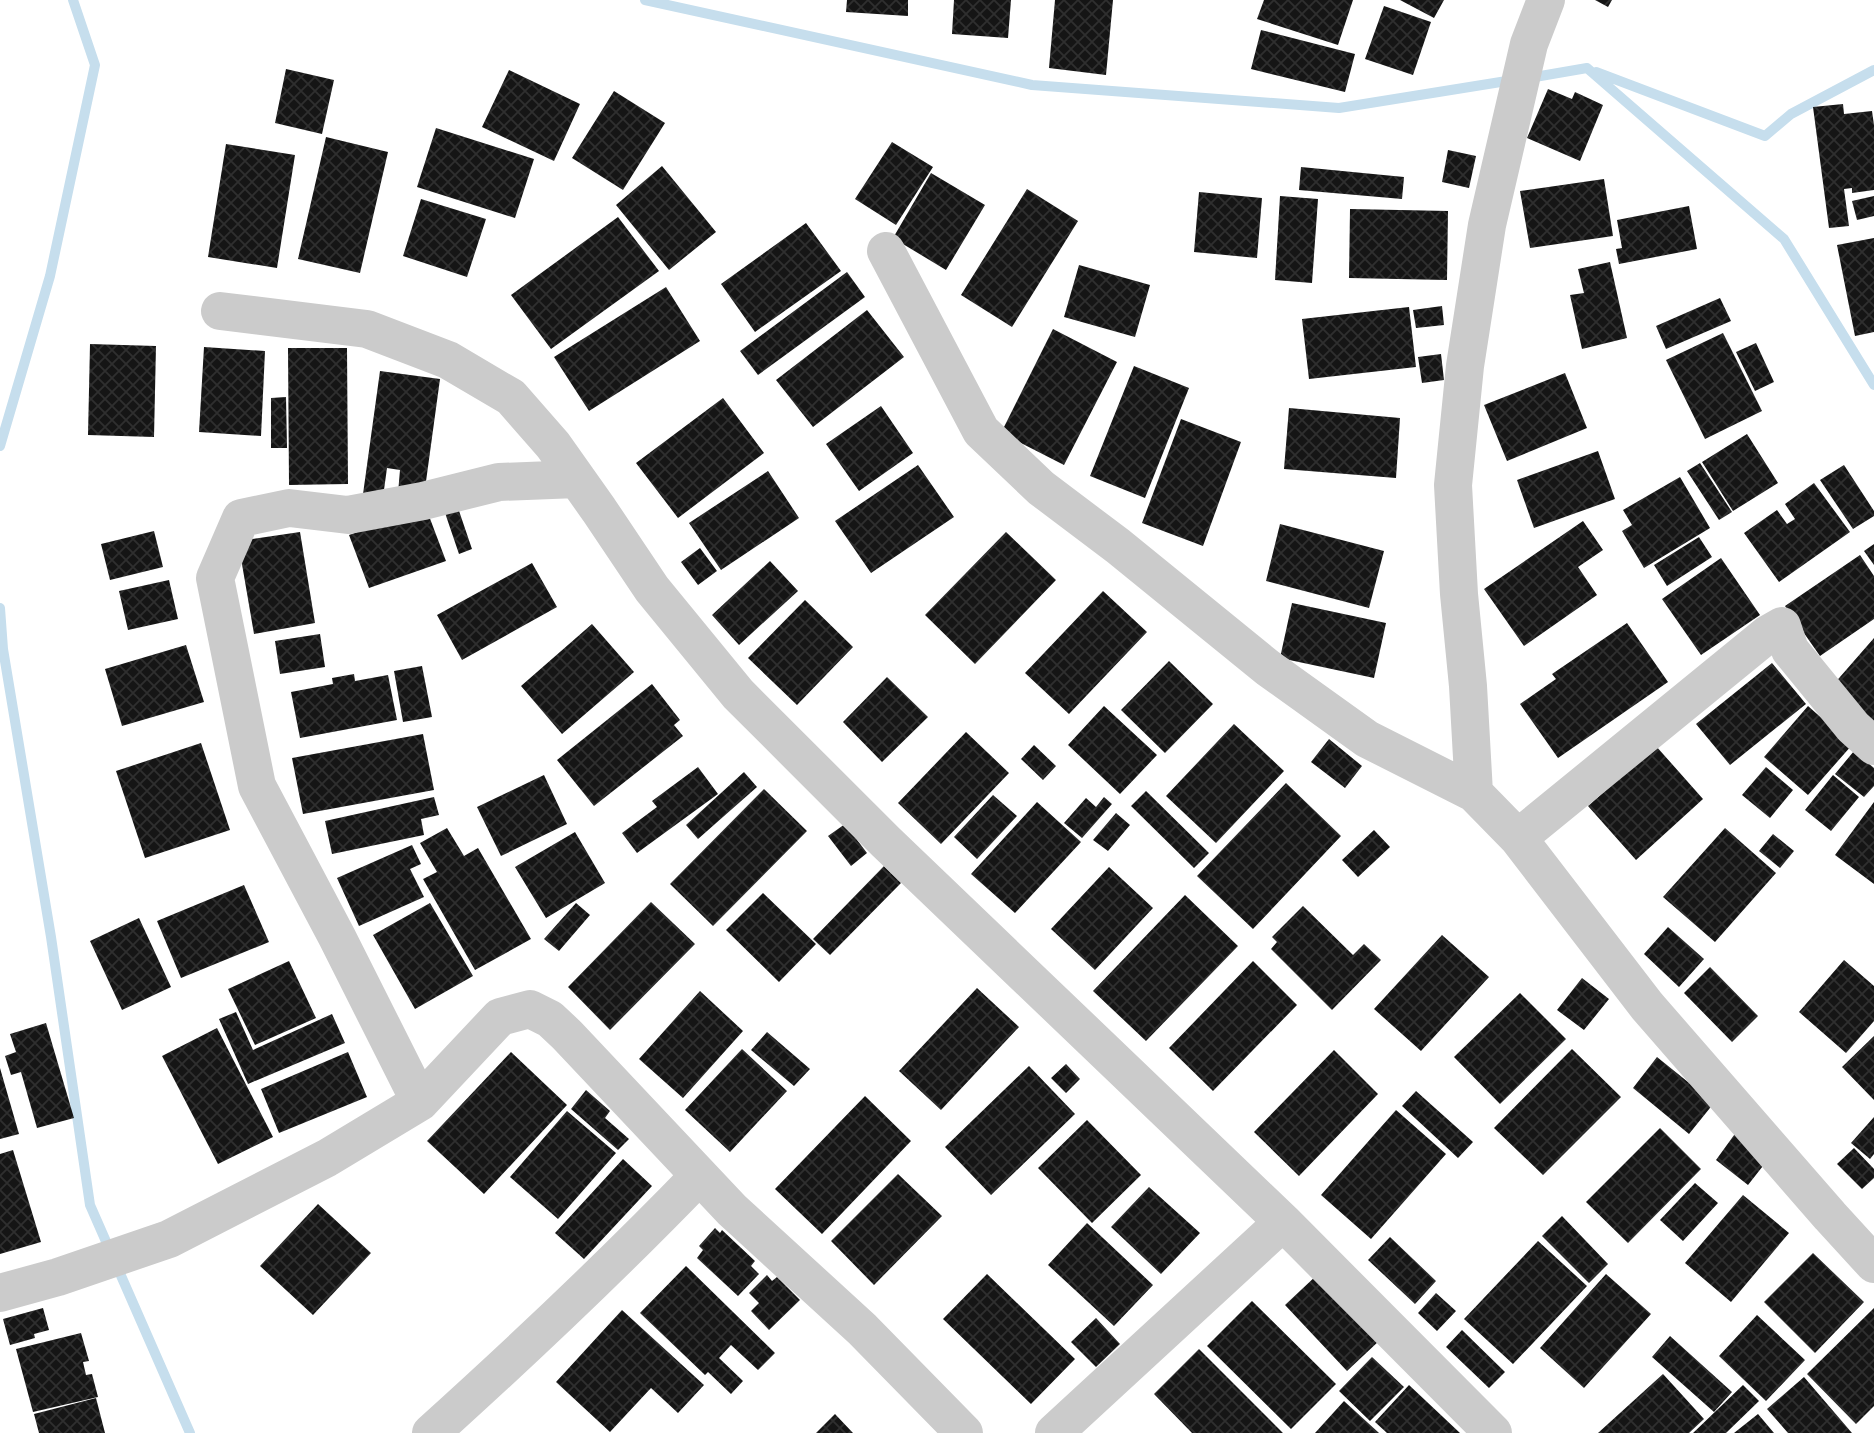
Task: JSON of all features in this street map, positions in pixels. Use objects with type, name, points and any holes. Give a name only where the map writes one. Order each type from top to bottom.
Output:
[{"type":"street","points":[[1474,793],[1453,485],[1465,366],[1487,225],[1529,44],[1546,0]]},
{"type":"street","points":[[886,251],[981,431],[1041,488],[1118,546],[1268,668],[1367,739],[1474,793],[1518,838],[1647,1006],[1874,1264]]},
{"type":"street","points":[[220,311],[367,329],[448,360],[511,397],[553,445],[652,589],[738,694],[926,881],[1283,1223],[1493,1433]]},
{"type":"street","points":[[420,1102],[257,786],[215,578],[241,518],[289,508],[348,514],[423,501],[499,482],[577,479]]},
{"type":"street","points":[[1518,838],[1757,643],[1782,626],[1790,650],[1853,727],[1874,746]]},
{"type":"street","points":[[0,1293],[58,1277],[169,1239],[327,1158],[420,1102],[500,1017],[530,1009],[550,1019],[567,1035],[732,1210],[862,1329],[964,1433]]},
{"type":"street","points":[[431,1433],[642,1235],[699,1176]]},
{"type":"street","points":[[1054,1433],[1283,1223]]},
{"type":"building","points":[[847,0],[908,0],[908,16],[846,12]]},
{"type":"building","points":[[954,0],[1011,0],[1008,38],[952,34]]},
{"type":"building","points":[[1055,0],[1113,0],[1106,75],[1049,68]]},
{"type":"building","points":[[1264,0],[1353,0],[1338,45],[1257,19]]},
{"type":"building","points":[[1400,0],[1444,0],[1434,18]]},
{"type":"building","points":[[1595,0],[1612,0],[1608,7]]},
{"type":"building","points":[[1384,6],[1431,22],[1413,75],[1365,59]]},
{"type":"building","points":[[1261,30],[1355,54],[1345,92],[1251,69]]},
{"type":"building","points":[[286,69],[334,80],[322,134],[275,123]]},
{"type":"building","points":[[509,70],[580,104],[554,161],[482,127]]},
{"type":"building","points":[[1548,89],[1572,99],[1575,92],[1603,105],[1580,161],[1527,138]]},
{"type":"building","points":[[614,91],[665,123],[623,190],[572,158]]},
{"type":"building","points":[[1843,104],[1844,114],[1872,111],[1874,190],[1852,193],[1852,188],[1844,189],[1849,226],[1829,228],[1813,107]]},
{"type":"building","points":[[436,128],[534,159],[515,218],[417,187]]},
{"type":"building","points":[[326,137],[388,152],[360,273],[298,259]]},
{"type":"building","points":[[892,142],[933,167],[896,225],[855,199]]},
{"type":"building","points":[[226,144],[295,155],[277,268],[208,257]]},
{"type":"building","points":[[1448,150],[1476,156],[1469,188],[1442,182]]},
{"type":"building","points":[[662,166],[716,232],[669,270],[616,205]]},
{"type":"building","points":[[1301,167],[1404,177],[1402,199],[1299,190]]},
{"type":"building","points":[[931,173],[985,205],[946,270],[893,238]]},
{"type":"building","points":[[1604,179],[1613,236],[1530,248],[1520,191]]},
{"type":"building","points":[[1027,189],[1078,221],[1012,327],[961,295]]},
{"type":"building","points":[[1199,192],[1262,198],[1257,258],[1194,252]]},
{"type":"building","points":[[1280,196],[1318,199],[1312,283],[1275,280]]},
{"type":"building","points":[[1874,196],[1874,216],[1857,220],[1852,201]]},
{"type":"building","points":[[421,199],[486,219],[467,277],[403,256]]},
{"type":"building","points":[[1689,206],[1697,249],[1619,264],[1616,249],[1622,248],[1617,220]]},
{"type":"building","points":[[1350,209],[1448,211],[1447,280],[1349,278]]},
{"type":"building","points":[[618,217],[659,271],[551,349],[511,295]]},
{"type":"building","points":[[806,223],[841,271],[755,332],[721,284]]},
{"type":"building","points":[[1874,238],[1874,332],[1855,336],[1837,245]]},
{"type":"building","points":[[1610,262],[1627,338],[1582,349],[1570,295],[1584,293],[1578,269]]},
{"type":"building","points":[[1079,265],[1150,285],[1135,337],[1064,317]]},
{"type":"building","points":[[847,272],[865,297],[758,375],[740,351]]},
{"type":"building","points":[[666,287],[700,341],[589,411],[554,357]]},
{"type":"building","points":[[1720,298],[1731,321],[1666,349],[1656,326]]},
{"type":"building","points":[[1442,306],[1444,325],[1416,328],[1413,310]]},
{"type":"building","points":[[1409,307],[1416,367],[1309,379],[1302,319]]},
{"type":"building","points":[[867,310],[904,357],[813,427],[776,380]]},
{"type":"building","points":[[1053,329],[1117,362],[1064,465],[1001,433]]},
{"type":"building","points":[[1723,333],[1762,411],[1705,439],[1666,360]]},
{"type":"building","points":[[1756,343],[1774,382],[1755,391],[1736,352]]},
{"type":"building","points":[[90,344],[156,346],[154,437],[88,435]]},
{"type":"building","points":[[204,347],[265,351],[261,436],[199,432]]},
{"type":"building","points":[[288,348],[347,348],[348,484],[289,485]]},
{"type":"building","points":[[1441,354],[1444,380],[1422,383],[1418,357]]},
{"type":"building","points":[[1134,366],[1189,388],[1145,498],[1090,476]]},
{"type":"building","points":[[380,371],[440,379],[424,496],[398,493],[400,470],[387,468],[383,497],[363,494]]},
{"type":"building","points":[[1565,373],[1587,428],[1507,461],[1484,405]]},
{"type":"building","points":[[286,397],[287,448],[271,448],[271,398]]},
{"type":"building","points":[[723,398],[764,453],[678,518],[636,463]]},
{"type":"building","points":[[881,406],[913,453],[859,491],[826,444]]},
{"type":"building","points":[[1289,408],[1400,418],[1396,478],[1284,469]]},
{"type":"building","points":[[1181,419],[1241,442],[1203,546],[1142,523]]},
{"type":"building","points":[[1747,434],[1778,483],[1733,511],[1702,462]]},
{"type":"building","points":[[1598,451],[1615,499],[1534,528],[1517,480]]},
{"type":"building","points":[[1700,463],[1732,512],[1719,520],[1687,471]]},
{"type":"building","points":[[918,465],[954,517],[871,573],[835,521]]},
{"type":"building","points":[[1844,465],[1874,511],[1874,516],[1853,529],[1820,480]]},
{"type":"building","points":[[768,471],[799,518],[721,570],[689,523]]},
{"type":"building","points":[[1680,477],[1710,528],[1644,568],[1622,531],[1632,525],[1623,510]]},
{"type":"building","points":[[1814,483],[1850,532],[1779,582],[1744,533],[1777,510],[1787,524],[1795,519],[1785,504]]},
{"type":"building","points":[[456,502],[472,549],[459,554],[443,507]]},
{"type":"building","points":[[426,508],[446,561],[369,588],[349,535]]},
{"type":"building","points":[[1583,521],[1603,550],[1578,567],[1597,595],[1524,646],[1484,589]]},
{"type":"building","points":[[1280,524],[1384,551],[1369,608],[1266,581]]},
{"type":"building","points":[[154,531],[163,567],[110,580],[101,544]]},
{"type":"building","points":[[300,532],[315,623],[254,634],[238,541]]},
{"type":"building","points":[[1006,532],[1056,580],[975,664],[925,615]]},
{"type":"building","points":[[1699,537],[1712,557],[1667,586],[1654,565]]},
{"type":"building","points":[[1874,544],[1874,565],[1864,551]]},
{"type":"building","points":[[700,548],[717,571],[698,585],[681,562]]},
{"type":"building","points":[[1860,555],[1874,576],[1874,619],[1820,656],[1785,606]]},
{"type":"building","points":[[1721,558],[1760,615],[1701,655],[1662,599]]},
{"type":"building","points":[[770,561],[798,591],[739,645],[712,615]]},
{"type":"building","points":[[532,563],[557,607],[462,660],[437,615]]},
{"type":"building","points":[[169,580],[178,619],[128,630],[119,591]]},
{"type":"building","points":[[1103,591],[1147,632],[1069,714],[1025,673]]},
{"type":"building","points":[[805,600],[853,647],[797,705],[748,658]]},
{"type":"building","points":[[1292,603],[1386,623],[1374,678],[1280,658]]},
{"type":"building","points":[[1627,623],[1668,682],[1558,758],[1520,704],[1556,679],[1552,674]]},
{"type":"building","points":[[592,624],[634,672],[562,734],[521,686]]},
{"type":"building","points":[[320,634],[325,667],[280,674],[275,641]]},
{"type":"building","points":[[1874,638],[1874,736],[1826,693]]},
{"type":"building","points":[[186,645],[204,702],[122,726],[105,669]]},
{"type":"building","points":[[1169,661],[1213,704],[1165,753],[1121,710]]},
{"type":"building","points":[[1772,663],[1806,704],[1730,765],[1696,724]]},
{"type":"building","points":[[422,666],[432,717],[403,722],[394,671]]},
{"type":"building","points":[[354,674],[355,681],[388,675],[397,720],[300,738],[291,692],[333,684],[332,678]]},
{"type":"building","points":[[887,677],[928,717],[882,762],[843,722]]},
{"type":"building","points":[[652,684],[680,720],[674,725],[683,736],[594,806],[557,760]]},
{"type":"building","points":[[1104,706],[1157,755],[1120,794],[1068,745]]},
{"type":"building","points":[[1808,706],[1852,745],[1808,795],[1764,757]]},
{"type":"building","points":[[1234,724],[1284,771],[1216,843],[1166,796]]},
{"type":"building","points":[[966,732],[1009,773],[941,844],[898,803]]},
{"type":"building","points":[[423,734],[434,790],[303,814],[292,758]]},
{"type":"building","points":[[1329,739],[1362,766],[1345,788],[1311,762]]},
{"type":"building","points":[[201,743],[230,830],[145,858],[116,771]]},
{"type":"building","points":[[1034,745],[1056,766],[1043,780],[1021,759]]},
{"type":"building","points":[[1656,746],[1703,799],[1636,860],[1588,806]]},
{"type":"building","points":[[1854,751],[1874,768],[1874,786],[1864,797],[1835,774]]},
{"type":"building","points":[[698,767],[718,794],[637,853],[622,833],[657,807],[652,801]]},
{"type":"building","points":[[1766,767],[1793,790],[1770,818],[1742,795]]},
{"type":"building","points":[[744,772],[757,787],[698,839],[686,825]]},
{"type":"building","points":[[544,775],[567,824],[501,856],[477,807]]},
{"type":"building","points":[[1833,775],[1859,797],[1831,831],[1805,810]]},
{"type":"building","points":[[1286,783],[1341,836],[1253,929],[1197,876]]},
{"type":"building","points":[[764,789],[807,831],[713,926],[670,884]]},
{"type":"building","points":[[1146,791],[1209,853],[1194,868],[1131,806]]},
{"type":"building","points":[[993,795],[1017,816],[977,859],[954,837]]},
{"type":"building","points":[[434,797],[439,815],[421,819],[424,835],[332,854],[325,821]]},
{"type":"building","points":[[1104,797],[1112,804],[1082,838],[1064,823],[1086,798],[1096,807]]},
{"type":"building","points":[[1037,802],[1081,842],[1015,913],[971,874]]},
{"type":"building","points":[[1874,802],[1874,884],[1835,855]]},
{"type":"building","points":[[1116,813],[1130,825],[1108,851],[1093,840]]},
{"type":"building","points":[[845,824],[867,853],[851,866],[828,836]]},
{"type":"building","points":[[447,828],[464,856],[478,848],[531,939],[475,970],[423,879],[437,872],[420,843]]},
{"type":"building","points":[[1725,828],[1776,873],[1715,942],[1663,897]]},
{"type":"building","points":[[1374,830],[1390,847],[1358,877],[1342,860]]},
{"type":"building","points":[[575,832],[605,883],[546,918],[515,867]]},
{"type":"building","points":[[1773,834],[1794,851],[1780,868],[1759,851]]},
{"type":"building","points":[[412,845],[421,864],[410,869],[424,897],[359,926],[337,878]]},
{"type":"building","points":[[884,866],[901,883],[830,955],[813,939]]},
{"type":"building","points":[[1109,867],[1153,908],[1095,970],[1051,929]]},
{"type":"building","points":[[244,885],[269,942],[181,978],[157,921]]},
{"type":"building","points":[[763,893],[816,944],[779,982],[726,930]]},
{"type":"building","points":[[1185,895],[1238,946],[1146,1041],[1093,991]]},
{"type":"building","points":[[651,902],[695,944],[610,1030],[568,987]]},
{"type":"building","points":[[430,903],[473,976],[415,1009],[373,935]]},
{"type":"building","points":[[576,903],[590,915],[559,951],[544,939]]},
{"type":"building","points":[[1303,906],[1353,955],[1364,944],[1381,960],[1332,1010],[1271,949],[1277,942],[1272,937]]},
{"type":"building","points":[[139,918],[171,987],[122,1010],[90,941]]},
{"type":"building","points":[[1668,927],[1704,959],[1679,987],[1644,954]]},
{"type":"building","points":[[1442,935],[1489,977],[1421,1051],[1374,1009]]},
{"type":"building","points":[[1844,960],[1874,986],[1874,1021],[1846,1053],[1799,1012]]},
{"type":"building","points":[[289,961],[316,1018],[255,1045],[228,989]]},
{"type":"building","points":[[1253,961],[1297,1005],[1213,1091],[1169,1048]]},
{"type":"building","points":[[1710,967],[1758,1016],[1732,1042],[1684,993]]},
{"type":"building","points":[[1582,978],[1609,999],[1584,1030],[1557,1010]]},
{"type":"building","points":[[977,988],[1019,1027],[941,1110],[899,1071]]},
{"type":"building","points":[[700,991],[743,1031],[683,1098],[639,1059]]},
{"type":"building","points":[[1520,993],[1566,1039],[1500,1104],[1454,1057]]},
{"type":"building","points":[[236,1012],[253,1050],[332,1014],[345,1043],[248,1084],[219,1019]]},
{"type":"building","points":[[46,1023],[74,1118],[37,1128],[21,1072],[11,1075],[5,1056],[16,1052],[10,1034]]},
{"type":"building","points":[[217,1028],[273,1137],[218,1164],[162,1056]]},
{"type":"building","points":[[767,1032],[810,1069],[794,1086],[751,1050]]},
{"type":"building","points":[[1874,1036],[1874,1100],[1842,1067]]},
{"type":"building","points":[[742,1049],[787,1091],[730,1152],[685,1110]]},
{"type":"building","points":[[1572,1049],[1621,1097],[1543,1175],[1494,1128]]},
{"type":"building","points":[[1334,1050],[1378,1094],[1299,1176],[1254,1132]]},
{"type":"building","points":[[348,1052],[367,1097],[279,1133],[261,1089]]},
{"type":"building","points":[[511,1052],[567,1105],[484,1194],[427,1141]]},
{"type":"building","points":[[1657,1057],[1714,1103],[1689,1134],[1633,1088]]},
{"type":"building","points":[[1066,1064],[1080,1079],[1066,1093],[1051,1078]]},
{"type":"building","points":[[1029,1066],[1075,1114],[991,1195],[945,1147]]},
{"type":"building","points":[[0,1068],[19,1134],[0,1139]]},
{"type":"building","points":[[586,1090],[610,1111],[605,1118],[629,1139],[618,1150],[571,1109]]},
{"type":"building","points":[[1416,1091],[1473,1142],[1458,1158],[1402,1106]]},
{"type":"building","points":[[865,1096],[911,1141],[822,1234],[775,1189]]},
{"type":"building","points":[[1396,1110],[1446,1154],[1371,1239],[1321,1195]]},
{"type":"building","points":[[567,1111],[616,1153],[558,1219],[510,1177]]},
{"type":"building","points":[[1874,1117],[1874,1154],[1870,1159],[1851,1143]]},
{"type":"building","points":[[1087,1120],[1141,1175],[1092,1223],[1038,1168]]},
{"type":"building","points":[[1660,1128],[1701,1169],[1628,1243],[1586,1202]]},
{"type":"building","points":[[1737,1131],[1770,1157],[1748,1185],[1716,1160]]},
{"type":"building","points":[[1854,1148],[1874,1169],[1874,1178],[1862,1189],[1837,1164]]},
{"type":"building","points":[[13,1150],[41,1242],[0,1254],[0,1154]]},
{"type":"building","points":[[623,1159],[652,1186],[584,1259],[555,1233]]},
{"type":"building","points":[[898,1174],[942,1216],[874,1285],[831,1241]]},
{"type":"building","points":[[1695,1183],[1718,1203],[1683,1241],[1660,1220]]},
{"type":"building","points":[[1149,1187],[1200,1233],[1161,1274],[1111,1227]]},
{"type":"building","points":[[1743,1195],[1789,1233],[1731,1302],[1685,1263]]},
{"type":"building","points":[[318,1204],[371,1253],[313,1315],[260,1266]]},
{"type":"building","points":[[1562,1216],[1608,1264],[1589,1283],[1542,1236]]},
{"type":"building","points":[[1087,1223],[1153,1285],[1114,1326],[1048,1265]]},
{"type":"building","points":[[715,1228],[720,1233],[722,1230],[755,1261],[751,1266],[759,1274],[738,1296],[697,1258],[703,1250],[699,1246]]},
{"type":"building","points":[[1390,1237],[1436,1281],[1415,1304],[1368,1260]]},
{"type":"building","points":[[1538,1241],[1587,1286],[1513,1364],[1464,1319]]},
{"type":"building","points":[[1813,1253],[1864,1302],[1815,1353],[1764,1302]]},
{"type":"building","points":[[686,1266],[775,1353],[758,1370],[731,1345],[719,1358],[743,1381],[731,1394],[708,1372],[705,1375],[640,1313]]},
{"type":"building","points":[[987,1274],[1075,1359],[1031,1404],[943,1319]]},
{"type":"building","points":[[1318,1274],[1380,1340],[1347,1371],[1285,1305]]},
{"type":"building","points":[[1606,1274],[1651,1314],[1584,1388],[1540,1348]]},
{"type":"building","points":[[767,1275],[772,1281],[777,1277],[800,1300],[769,1330],[751,1311],[759,1303],[749,1293]]},
{"type":"building","points":[[1436,1293],[1456,1311],[1437,1331],[1418,1313]]},
{"type":"building","points":[[1252,1301],[1336,1384],[1291,1429],[1207,1346]]},
{"type":"building","points":[[43,1308],[49,1330],[34,1334],[35,1338],[10,1345],[3,1319]]},
{"type":"building","points":[[1874,1308],[1874,1406],[1856,1424],[1807,1374]]},
{"type":"building","points":[[622,1310],[704,1385],[678,1413],[651,1388],[610,1432],[556,1382]]},
{"type":"building","points":[[1757,1315],[1805,1360],[1766,1401],[1719,1356]]},
{"type":"building","points":[[1096,1318],[1120,1344],[1096,1367],[1071,1342]]},
{"type":"building","points":[[1462,1330],[1505,1372],[1489,1388],[1446,1347]]},
{"type":"building","points":[[81,1333],[89,1361],[83,1362],[86,1375],[92,1374],[98,1397],[33,1412],[16,1349]]},
{"type":"building","points":[[1670,1336],[1732,1392],[1714,1412],[1652,1357]]},
{"type":"building","points":[[1199,1349],[1283,1433],[1192,1433],[1154,1394]]},
{"type":"building","points":[[1372,1357],[1404,1387],[1370,1421],[1339,1391]]},
{"type":"building","points":[[1663,1374],[1704,1419],[1689,1433],[1598,1433]]},
{"type":"building","points":[[1804,1377],[1852,1433],[1788,1433],[1767,1409]]},
{"type":"building","points":[[1409,1385],[1460,1433],[1387,1433],[1375,1422]]},
{"type":"building","points":[[1743,1385],[1759,1401],[1726,1433],[1693,1433]]},
{"type":"building","points":[[96,1398],[105,1433],[39,1433],[34,1414]]},
{"type":"building","points":[[1344,1401],[1379,1433],[1315,1433]]},
{"type":"building","points":[[835,1414],[853,1433],[816,1433]]},
{"type":"building","points":[[1758,1414],[1774,1433],[1734,1433]]},
{"type":"waterway","points":[[0,446],[50,276],[95,65],[73,0]]},
{"type":"waterway","points":[[645,0],[1032,85],[1339,108],[1513,80]]},
{"type":"waterway","points":[[1529,78],[1587,68],[1784,239],[1874,385]]},
{"type":"waterway","points":[[1596,72],[1765,136],[1791,114],[1874,70]]},
{"type":"waterway","points":[[0,608],[3,649],[51,937],[90,1205],[190,1433]]}]
